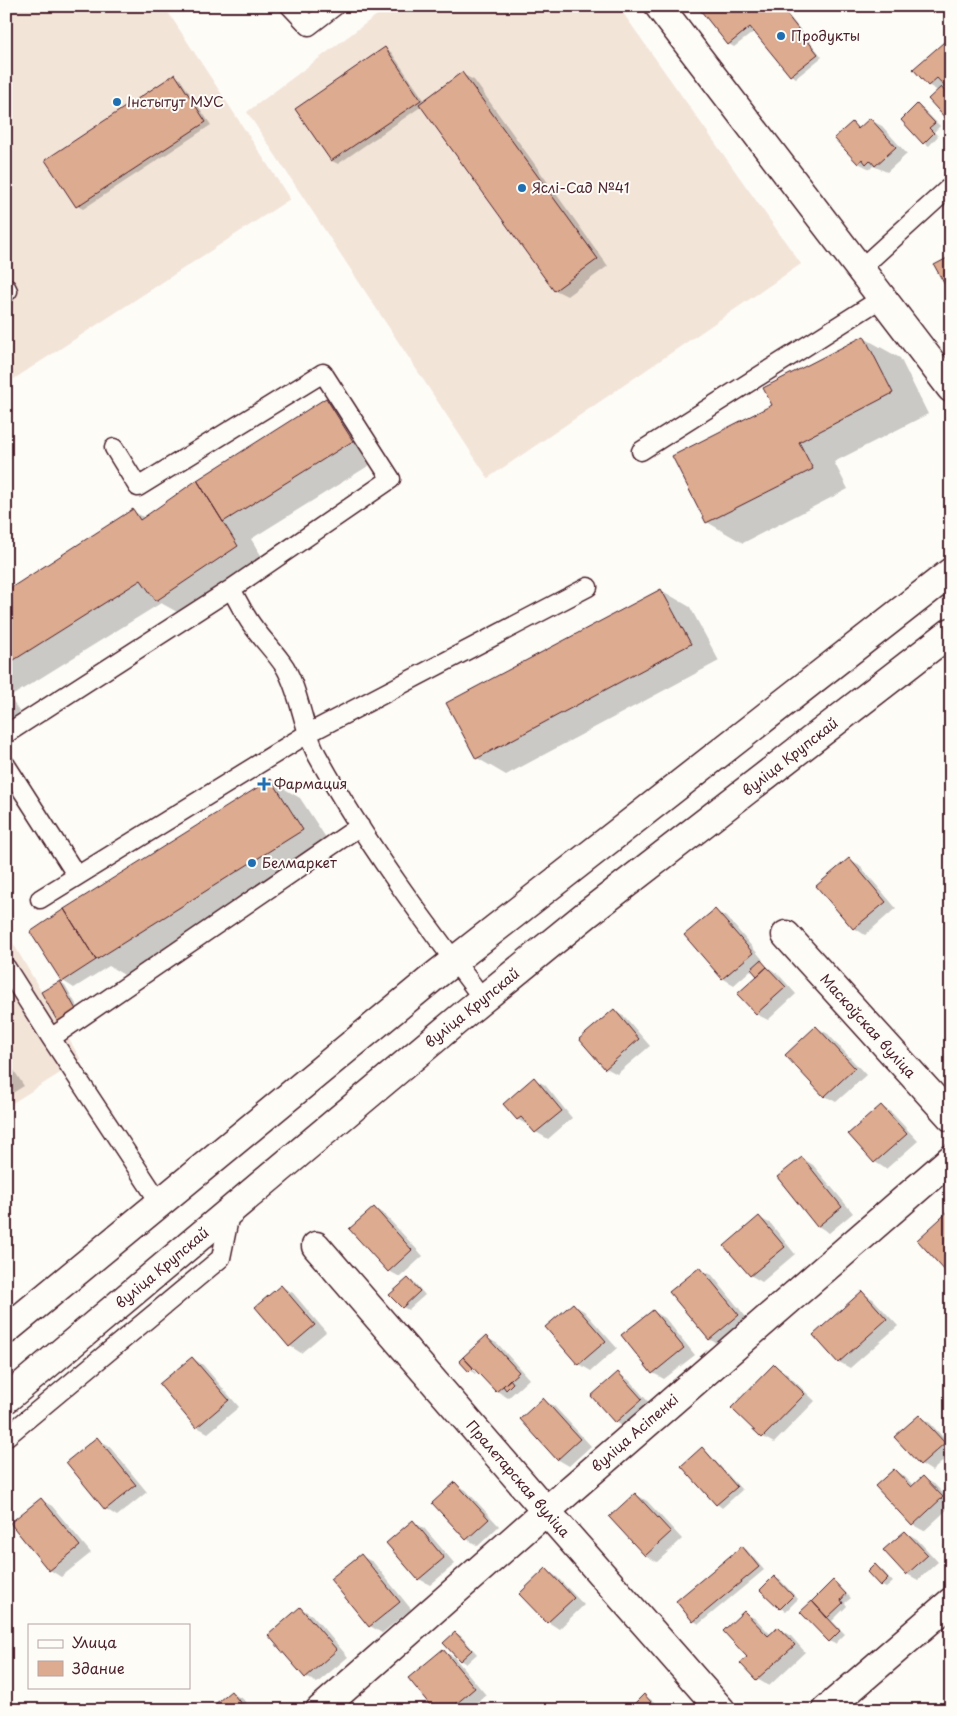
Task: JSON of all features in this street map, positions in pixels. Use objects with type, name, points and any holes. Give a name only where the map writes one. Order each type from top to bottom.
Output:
[{"type":"main road","points":[[659,6],[951,388]]},
{"type":"main road","points":[[6,1330],[454,961],[951,572]]},
{"type":"main road","name":"вуліца Крупскай","points":[[6,1399],[231,1209],[587,914],[951,632]]},
{"type":"main road","name":"Маскоўская вуліца","points":[[786,935],[951,1117]]},
{"type":"main road","name":"вуліца Асіпенкі","points":[[320,1710],[951,1159]]},
{"type":"main road","name":"Пралетарская вуліца","points":[[316,1246],[721,1710]]},
{"type":"main road","points":[[826,1710],[951,1602]]},
{"type":"lane","points":[[290,6],[309,26],[335,6]]},
{"type":"lane","points":[[859,270],[951,186]]},
{"type":"lane","points":[[642,451],[882,298]]},
{"type":"lane","points":[[6,734],[232,589],[391,479],[323,373],[138,487],[114,448]]},
{"type":"lane","points":[[40,899],[307,734],[588,587]]},
{"type":"lane","points":[[232,589],[252,624],[284,666],[297,692],[307,734],[316,754],[360,826],[454,961],[483,999]]},
{"type":"lane","points":[[6,765],[78,876]]},
{"type":"lane","points":[[51,1038],[360,826]]},
{"type":"lane","points":[[6,967],[160,1203]]},
{"type":"lane","points":[[6,1438],[221,1258],[231,1209]]},
{"type":"shaded area","name":"Інстытут МУС","points":[[6,6],[164,6],[290,199],[6,384]]},
{"type":"shaded area","name":"Яслі-Сад №41","points":[[389,6],[618,6],[801,264],[488,478],[247,112]]},
{"type":"shaded area","points":[[6,931],[81,1060],[6,1107]]},
{"type":"building","name":"Продукты","points":[[697,6],[780,6],[818,54],[790,76],[750,27],[728,45]]},
{"type":"building","points":[[951,36],[951,93],[937,78],[928,86],[913,69]]},
{"type":"building","points":[[385,47],[421,100],[331,161],[295,109]]},
{"type":"building","points":[[462,72],[598,259],[554,291],[419,104]]},
{"type":"building","points":[[175,74],[206,122],[76,207],[45,160]]},
{"type":"building","points":[[941,87],[951,98],[951,118],[948,121],[928,99]]},
{"type":"building","points":[[917,104],[935,123],[929,128],[934,133],[923,144],[901,120]]},
{"type":"building","points":[[870,118],[896,147],[875,166],[870,160],[866,164],[862,159],[858,164],[834,138],[852,122],[858,129]]},
{"type":"building","points":[[951,256],[951,296],[934,265]]},
{"type":"building","points":[[864,336],[893,393],[799,442],[813,469],[706,523],[672,456],[772,405],[763,388]]},
{"type":"building","points":[[326,398],[353,441],[223,522],[197,480]]},
{"type":"building","points":[[197,480],[238,546],[156,601],[141,580],[6,665],[6,591],[133,509],[140,520]]},
{"type":"building","points":[[661,589],[691,644],[476,759],[446,703]]},
{"type":"building","points":[[271,779],[303,830],[96,960],[64,909]]},
{"type":"building","points":[[849,858],[886,902],[853,929],[816,886]]},
{"type":"building","points":[[64,909],[96,960],[62,982],[30,932]]},
{"type":"building","points":[[715,909],[753,953],[722,979],[684,935]]},
{"type":"building","points":[[761,960],[767,967],[757,976],[751,969]]},
{"type":"building","points":[[767,967],[786,987],[756,1014],[737,994]]},
{"type":"building","points":[[60,981],[79,1015],[60,1026],[41,992]]},
{"type":"building","points":[[614,1009],[639,1039],[605,1069],[579,1039]]},
{"type":"building","points":[[816,1026],[855,1068],[824,1097],[785,1055]]},
{"type":"building","points":[[534,1077],[562,1111],[535,1133],[521,1117],[517,1120],[503,1104]]},
{"type":"building","points":[[881,1105],[907,1134],[874,1163],[848,1134]]},
{"type":"building","points":[[802,1157],[842,1207],[817,1227],[777,1177]]},
{"type":"building","points":[[374,1207],[412,1250],[388,1272],[349,1229]]},
{"type":"building","points":[[951,1209],[951,1271],[948,1274],[917,1240]]},
{"type":"building","points":[[759,1216],[785,1247],[750,1276],[724,1246]]},
{"type":"building","points":[[700,1267],[739,1315],[709,1340],[669,1292]]},
{"type":"building","points":[[408,1278],[420,1291],[402,1308],[389,1295]]},
{"type":"building","points":[[281,1285],[315,1325],[289,1347],[255,1307]]},
{"type":"building","points":[[862,1291],[887,1319],[838,1363],[813,1335]]},
{"type":"building","points":[[573,1303],[606,1341],[578,1365],[545,1327]]},
{"type":"building","points":[[653,1310],[684,1348],[652,1374],[621,1335]]},
{"type":"building","points":[[486,1336],[519,1372],[496,1392],[463,1357]]},
{"type":"building","points":[[192,1357],[229,1400],[196,1428],[159,1384]]},
{"type":"building","points":[[463,1357],[473,1368],[469,1372],[459,1361]]},
{"type":"building","points":[[774,1364],[805,1394],[762,1438],[731,1408]]},
{"type":"building","points":[[618,1372],[642,1399],[615,1423],[591,1396]]},
{"type":"building","points":[[510,1379],[513,1383],[506,1390],[503,1386]]},
{"type":"building","points":[[543,1398],[580,1439],[557,1460],[520,1419]]},
{"type":"building","points":[[919,1415],[945,1443],[920,1465],[894,1437]]},
{"type":"building","points":[[97,1437],[136,1485],[105,1510],[66,1462]]},
{"type":"building","points":[[702,1447],[737,1487],[716,1505],[681,1466]]},
{"type":"building","points":[[894,1469],[911,1487],[923,1476],[943,1497],[912,1526],[875,1486]]},
{"type":"building","points":[[455,1482],[489,1519],[466,1540],[432,1503]]},
{"type":"building","points":[[635,1493],[671,1532],[645,1556],[609,1517]]},
{"type":"building","points":[[41,1498],[80,1546],[49,1571],[10,1523]]},
{"type":"building","points":[[413,1520],[444,1558],[418,1580],[386,1543]]},
{"type":"building","points":[[905,1531],[928,1555],[906,1575],[883,1550]]},
{"type":"building","points":[[742,1546],[759,1567],[693,1622],[676,1601]]},
{"type":"building","points":[[361,1554],[400,1602],[369,1627],[330,1579]]},
{"type":"building","points":[[875,1564],[888,1578],[880,1586],[867,1572]]},
{"type":"building","points":[[546,1568],[574,1598],[547,1623],[519,1594]]},
{"type":"building","points":[[774,1576],[793,1596],[780,1609],[760,1590]]},
{"type":"building","points":[[833,1580],[846,1594],[841,1600],[843,1603],[827,1618],[812,1601]]},
{"type":"building","points":[[812,1601],[840,1631],[829,1642],[800,1612]]},
{"type":"building","points":[[300,1607],[337,1650],[305,1678],[268,1635]]},
{"type":"building","points":[[744,1611],[768,1636],[778,1627],[795,1645],[756,1680],[740,1663],[747,1657],[723,1631]]},
{"type":"building","points":[[455,1632],[472,1650],[460,1661],[443,1643]]},
{"type":"building","points":[[443,1649],[475,1688],[449,1710],[434,1710],[408,1678]]},
{"type":"building","points":[[231,1691],[246,1710],[208,1710]]},
{"type":"building","points":[[644,1694],[658,1710],[628,1710]]},
{"type":"building","points":[[947,1701],[951,1705],[951,1710],[938,1710]]},
{"type":"place","name":"Продукты","points":[[781,36]]},
{"type":"place","name":"Інстытут МУС","points":[[117,102]]},
{"type":"place","name":"Яслі-Сад №41","points":[[522,188]]},
{"type":"place","name":"Фармация","points":[[264,784]]},
{"type":"place","name":"Белмаркет","points":[[252,863]]}]
